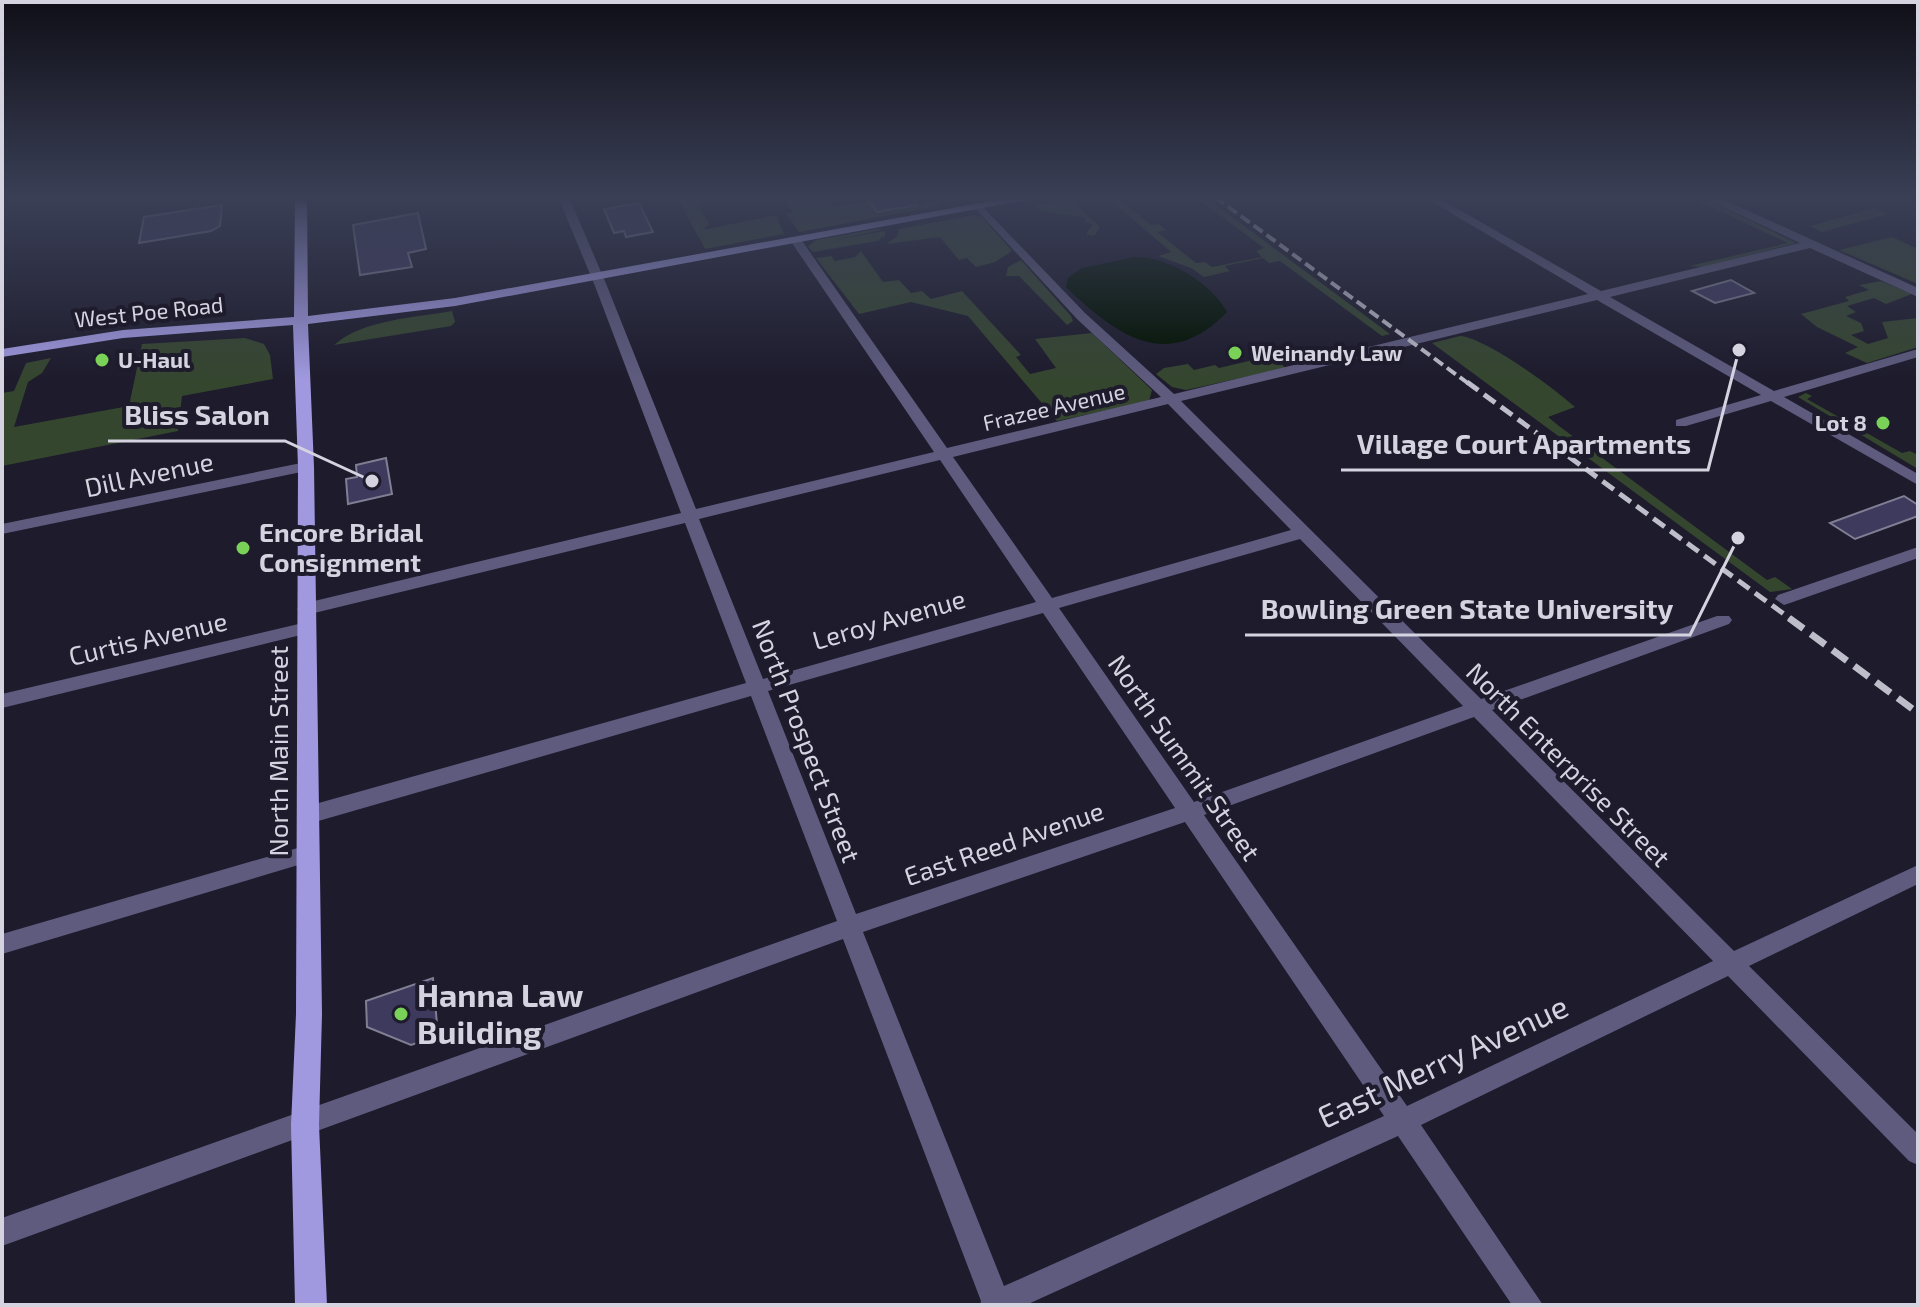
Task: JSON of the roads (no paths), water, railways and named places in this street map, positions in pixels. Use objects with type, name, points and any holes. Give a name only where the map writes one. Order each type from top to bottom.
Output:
[{"type":"main road","name":"North Main Street","points":[[301,258],[299,344],[306,467],[309,1014],[305,1125],[311,1305]]},
{"type":"main road","name":"West Poe Road","points":[[2,353],[123,334],[301,320],[455,302],[697,258]]},
{"type":"street","name":"North Prospect Street","points":[[589,258],[996,1305]]},
{"type":"street","name":"North Summit Street","points":[[808,258],[1529,1305]]},
{"type":"street","name":"North Enterprise Street","points":[[1027,258],[1081,316],[1172,401],[1918,1152]]},
{"type":"street","points":[[1535,258],[1918,480]]},
{"type":"street","name":"Frazee Avenue","points":[[307,618],[691,516],[1753,258]]},
{"type":"street","points":[[1842,258],[1918,293]]},
{"type":"street","points":[[1681,423],[1918,353]]},
{"type":"street","name":"Dill Avenue","points":[[2,529],[306,467]]},
{"type":"street","name":"Leroy Avenue","points":[[308,815],[756,685],[1301,533]]},
{"type":"street","points":[[1784,599],[1918,552]]},
{"type":"street","name":"Curtis Avenue","points":[[2,701],[307,618]]},
{"type":"street","name":"East Reed Avenue","points":[[2,1232],[850,926],[1189,812],[1723,620]]},
{"type":"street","points":[[2,944],[308,854]]},
{"type":"street","name":"East Merry Avenue","points":[[996,1305],[1402,1121],[1918,874]]},
{"type":"railway","points":[[1298,258],[1469,384]]},
{"type":"railway","points":[[1467,382],[1792,620]]},
{"type":"railway","points":[[1789,618],[1918,713]]},
{"type":"place","name":"Village Court Apartments","points":[[1739,350]]},
{"type":"place","name":"Weinandy Law","points":[[1235,353]]},
{"type":"place","name":"U-Haul","points":[[102,360]]},
{"type":"place","name":"Lot 8","points":[[1883,423]]},
{"type":"place","name":"Bliss Salon","points":[[372,481]]},
{"type":"place","name":"Bowling Green State University","points":[[1738,538]]},
{"type":"place","name":"Encore Bridal Consignment","points":[[243,548]]},
{"type":"place","name":"Hanna Law Building","points":[[401,1014]]}]
